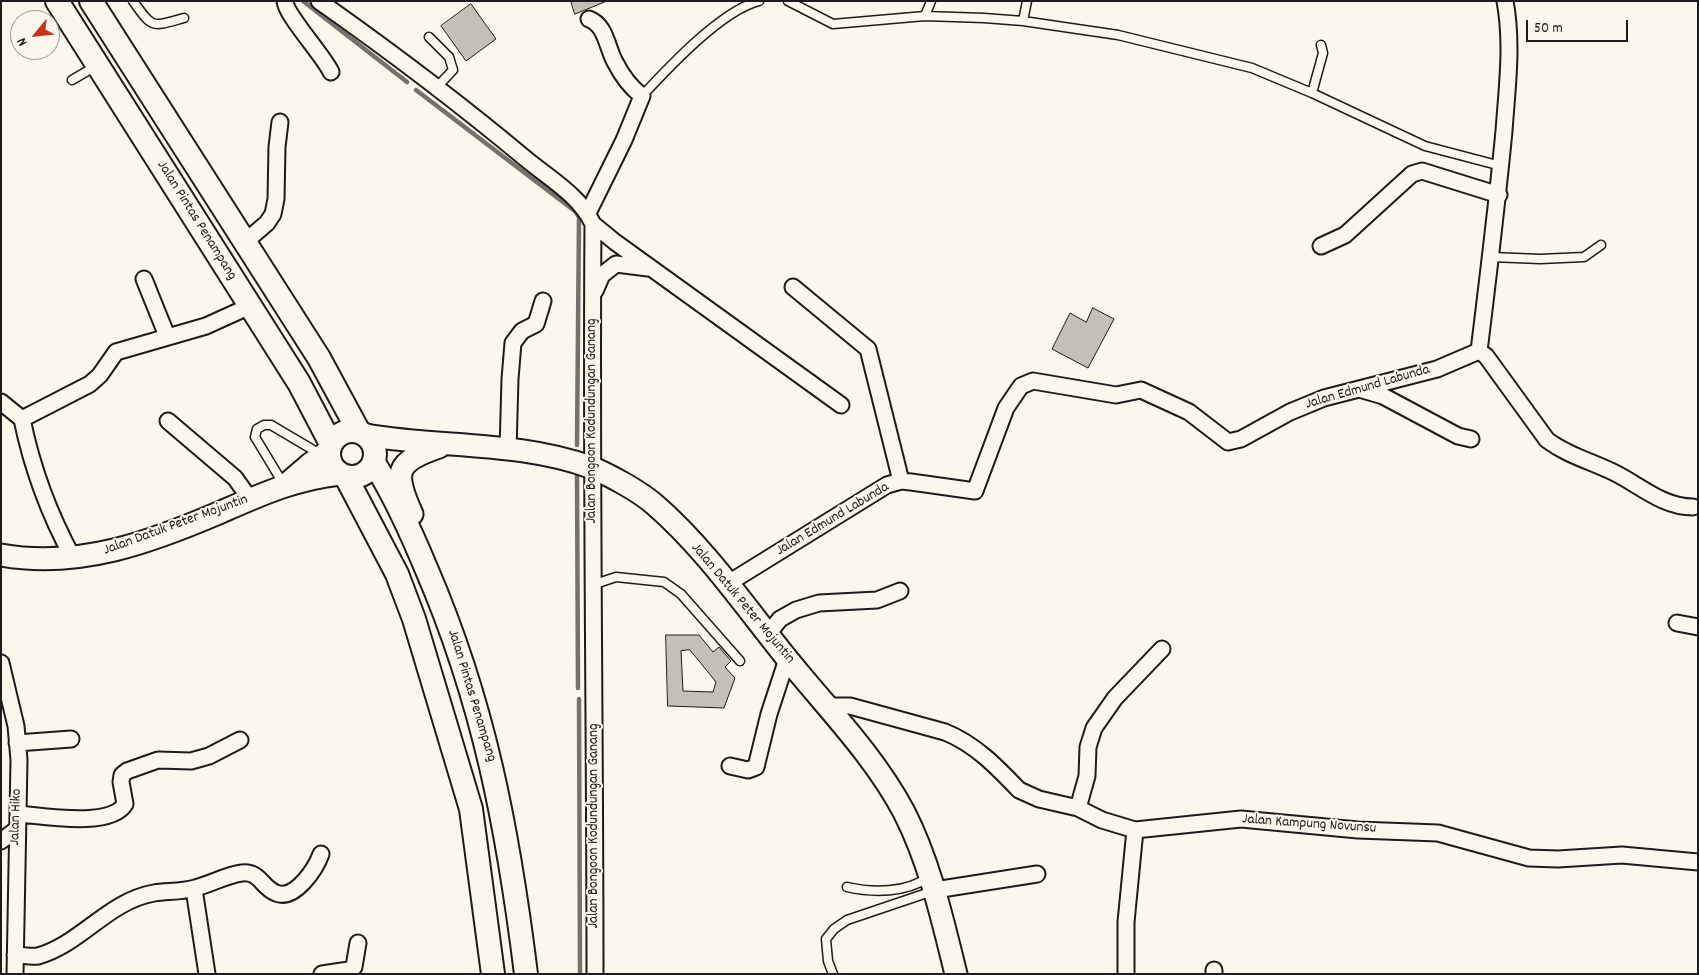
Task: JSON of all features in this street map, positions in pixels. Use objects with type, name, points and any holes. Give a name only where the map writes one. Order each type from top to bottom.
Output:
[{"type":"main road","name":"Jalan Pintas Penampang","points":[[57,1],[299,383],[327,450]]},
{"type":"main road","name":"Jalan Pintas Penampang","points":[[91,1],[319,358],[362,434]]},
{"type":"main road","points":[[343,476],[360,477],[371,469],[374,463],[374,446],[362,434],[346,432],[335,439],[327,450],[331,464],[343,476],[397,574],[414,619],[468,799],[493,974]]},
{"type":"main road","name":"Jalan Datuk Peter Mojuntin","points":[[362,434],[444,446],[482,446],[561,458],[591,468],[652,502],[690,540],[787,659],[829,706],[873,764],[902,810],[917,841],[933,883],[956,974]]},
{"type":"main road","points":[[434,587],[432,567],[402,493],[400,474],[408,460],[417,454],[444,446]]},
{"type":"main road","name":"Jalan Datuk Peter Mojuntin","points":[[1,556],[48,560],[73,558],[119,550],[250,500],[286,484],[327,450]]},
{"type":"main road","name":"Jalan Pintas Penampang","points":[[374,463],[396,501],[434,587],[478,711],[492,766],[515,885],[526,974]]},
{"type":"main road","name":"Jalan Datuk Peter Mojuntin","points":[[286,484],[343,476]]},
{"type":"street","points":[[286,1],[290,15],[326,60],[331,72]]},
{"type":"street","points":[[319,1],[437,87],[565,189],[590,219],[652,269],[841,404]]},
{"type":"street","points":[[1505,1],[1510,24],[1507,99],[1499,196],[1480,351],[1486,356],[1547,440],[1558,448],[1613,472],[1657,498],[1679,507],[1693,507]]},
{"type":"street","points":[[589,19],[596,22],[603,32],[615,63],[630,87],[642,96],[590,219]]},
{"type":"street","points":[[245,242],[267,223],[273,214],[276,199],[276,147],[280,122]]},
{"type":"street","points":[[1321,246],[1345,235],[1412,174],[1422,171],[1499,196]]},
{"type":"street","name":"Jalan Bongoon Kodundungan Ganang","points":[[590,219],[593,294],[591,468],[595,584],[595,974]]},
{"type":"street","points":[[593,294],[602,275],[616,264],[652,269]]},
{"type":"street","points":[[144,279],[167,336]]},
{"type":"street","points":[[793,287],[868,348],[901,481]]},
{"type":"street","points":[[508,450],[513,343],[522,332],[536,324],[543,301]]},
{"type":"street","points":[[22,419],[90,384],[100,375],[116,352],[206,326],[250,306]]},
{"type":"street","name":"Jalan Edmund Labunda","points":[[726,584],[887,485],[901,481],[975,491],[1006,408],[1021,386],[1033,380],[1116,395],[1141,390],[1189,412],[1228,442],[1241,439],[1310,403],[1437,369],[1480,351]]},
{"type":"street","points":[[1359,389],[1383,396],[1458,436],[1471,439]]},
{"type":"street","points":[[1,402],[22,419],[28,448],[39,482],[57,528],[73,558]]},
{"type":"street","points":[[168,421],[235,478],[250,500]]},
{"type":"street","points":[[768,634],[780,619],[796,610],[819,603],[877,600],[900,591]]},
{"type":"street","points":[[1677,623],[1698,627]]},
{"type":"street","points":[[1078,808],[1087,776],[1088,746],[1094,728],[1115,698],[1162,649]]},
{"type":"street","points":[[730,766],[748,770],[756,767],[769,714],[787,659]]},
{"type":"street","name":"Jalan Hiko","points":[[1,663],[17,743],[18,822],[15,974]]},
{"type":"street","name":"Jalan Kampung Novunsu","points":[[829,706],[850,706],[960,738],[996,766],[1019,790],[1039,799],[1078,808],[1102,820],[1134,830],[1241,819],[1358,830],[1438,832],[1505,852],[1546,859],[1622,855],[1698,862]]},
{"type":"street","points":[[17,743],[72,739]]},
{"type":"street","points":[[1,841],[18,822],[107,817],[122,810],[126,804],[121,782],[122,776],[127,771],[158,760],[191,761],[209,756],[240,740]]},
{"type":"street","points":[[1126,974],[1126,922],[1134,830]]},
{"type":"street","points":[[15,955],[36,956],[53,950],[77,936],[117,906],[154,893],[194,889],[240,873],[253,874],[276,893],[285,894],[294,890],[300,884],[317,865],[321,854]]},
{"type":"street","points":[[933,883],[965,884],[1038,874]]},
{"type":"street","points":[[194,889],[206,974]]},
{"type":"street","points":[[322,974],[349,970],[354,967],[358,943]]},
{"type":"lane","points":[[133,1],[147,22],[156,26],[184,18]]},
{"type":"lane","points":[[642,96],[704,36],[747,4],[758,1]]},
{"type":"lane","points":[[788,1],[812,15],[833,24],[925,16],[1023,21],[1138,40],[1252,68],[1312,93],[1425,146],[1501,166]]},
{"type":"lane","points":[[925,16],[931,1]]},
{"type":"lane","points":[[1023,21],[1027,1]]},
{"type":"lane","points":[[429,37],[449,57],[453,70],[437,87]]},
{"type":"lane","points":[[1312,93],[1322,53],[1321,45]]},
{"type":"lane","points":[[72,80],[98,65]]},
{"type":"lane","points":[[1491,257],[1540,259],[1584,257],[1601,245]]},
{"type":"lane","points":[[286,484],[255,437],[257,429],[264,425],[270,425],[327,450]]},
{"type":"lane","points":[[595,584],[616,577],[664,582],[680,594],[740,661]]},
{"type":"lane","points":[[847,887],[862,891],[900,889],[933,883]]},
{"type":"lane","points":[[833,974],[828,961],[826,939],[834,929],[847,920],[933,883]]},
{"type":"building","points":[[571,1],[607,1],[575,14]]},
{"type":"building","points":[[471,4],[496,39],[466,61],[441,26]]},
{"type":"building","points":[[1093,308],[1114,319],[1088,368],[1052,349],[1070,313],[1086,322]]},
{"type":"building","points":[[666,635],[699,635],[713,652],[719,647],[731,661],[725,667],[735,678],[724,708],[668,706]],"holes":[[[690,650],[716,682],[713,692],[683,691],[681,651]]]},
{"type":"waterway","points":[[303,1],[407,82]]},
{"type":"waterway","points":[[416,90],[576,212],[579,217],[577,445]]},
{"type":"waterway","points":[[577,473],[578,688]]},
{"type":"waterway","points":[[579,699],[580,974]]}]
